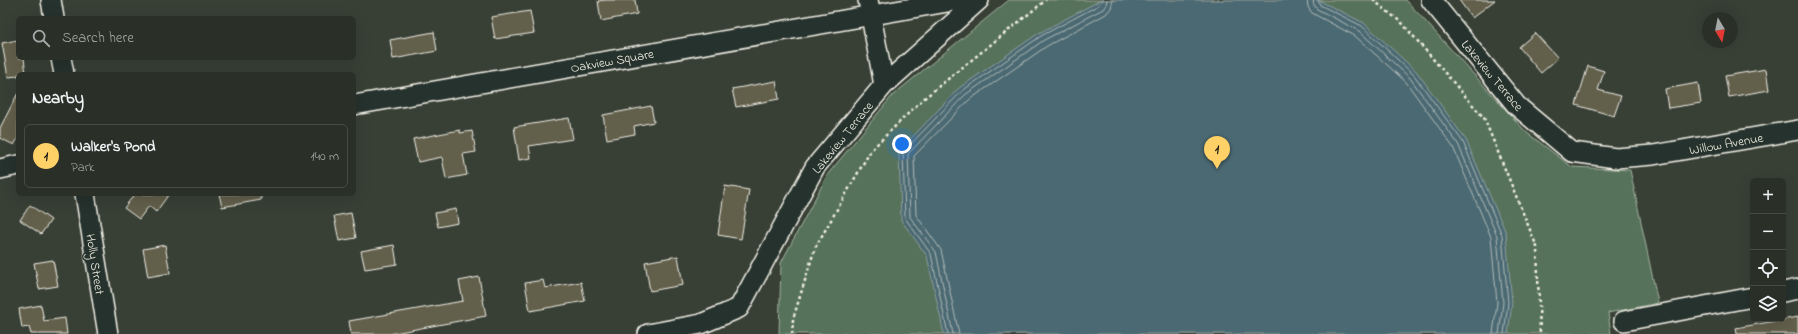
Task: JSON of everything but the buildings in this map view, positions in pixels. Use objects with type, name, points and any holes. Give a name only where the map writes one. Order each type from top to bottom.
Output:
[{"type":"street","points":[[51,0],[54,16]]},
{"type":"street","points":[[884,85],[869,7],[959,0]]},
{"type":"street","name":"Lakeview Terrace","points":[[648,334],[701,324],[739,308],[816,167],[884,85],[979,0]]},
{"type":"street","name":"Lakeview Terrace","points":[[1431,0],[1517,106],[1572,152],[1616,158],[1653,155]]},
{"type":"street","name":"Oakview Square","points":[[356,105],[869,7]]},
{"type":"street","points":[[61,60],[64,72]]},
{"type":"street","name":"Willow Avenue","points":[[1653,155],[1798,130]]},
{"type":"street","points":[[0,169],[16,165]]},
{"type":"street","name":"Holly Street","points":[[85,196],[108,334]]},
{"type":"street","points":[[1786,291],[1798,289]]},
{"type":"street","points":[[1624,321],[1750,298]]},
{"type":"path","points":[[792,334],[793,319],[815,248],[871,150],[922,100],[1046,0]]},
{"type":"path","points":[[1373,0],[1402,23],[1484,118],[1537,247],[1540,334]]},
{"type":"green space","points":[[1009,0],[1406,0],[1526,132],[1572,167],[1630,170],[1658,303],[1608,313],[1611,334],[779,334],[781,263],[828,174],[893,95]]},
{"type":"water","points":[[1101,0],[1318,0],[1364,23],[1417,72],[1466,140],[1506,233],[1512,303],[1508,334],[944,334],[927,256],[901,220],[899,151],[959,88],[1039,33]]},
{"type":"place","name":"Walker's Pond","points":[[1217,169]]}]
